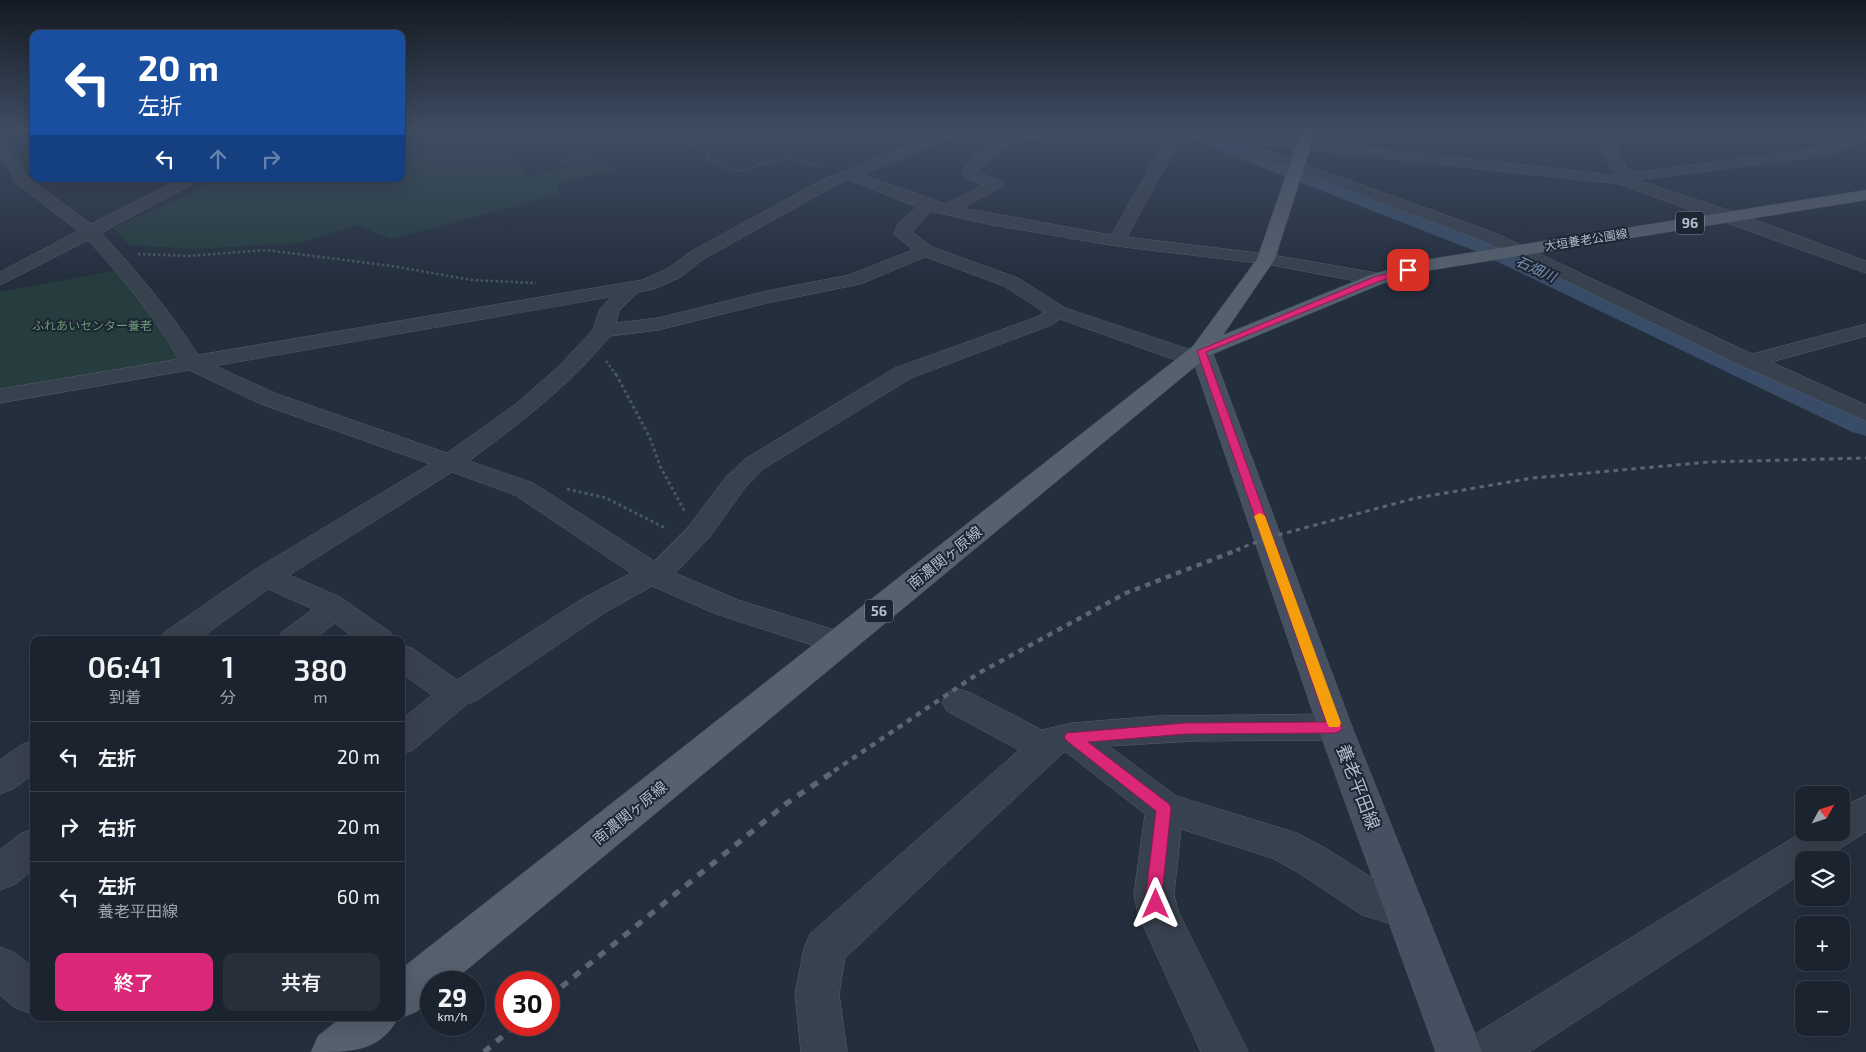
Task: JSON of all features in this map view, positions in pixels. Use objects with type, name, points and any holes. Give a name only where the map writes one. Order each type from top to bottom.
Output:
[{"type":"main road","name":"南濃関ヶ原線","points":[[405,994],[1197,354],[1266,259],[1275,237],[1293,178]]},
{"type":"main road","name":"大垣養老公園線","points":[[1197,354],[1377,279],[1424,266],[1866,195]]},
{"type":"main road","name":"養老平田線","points":[[1197,354],[1335,728],[1460,1052]]},
{"type":"main road","points":[[334,1052],[372,1021]]},
{"type":"street","points":[[19,178],[89,231],[108,251],[135,280],[193,364],[269,399],[448,464],[524,489],[655,574],[727,607],[840,643]]},
{"type":"street","points":[[0,396],[647,285],[674,273],[696,256],[774,211],[826,184],[845,178]]},
{"type":"street","points":[[857,178],[927,205],[1022,226],[1266,259],[1377,279]]},
{"type":"street","points":[[948,210],[996,185],[980,178]]},
{"type":"street","points":[[1116,240],[1151,178]]},
{"type":"street","points":[[1320,178],[1511,252],[1866,414]]},
{"type":"street","points":[[1624,178],[1866,268]]},
{"type":"street","points":[[0,278],[35,262],[89,231],[185,182]]},
{"type":"street","points":[[927,205],[921,214],[904,228],[903,234],[926,251],[1012,282],[1058,312],[1197,354]]},
{"type":"street","points":[[603,331],[658,324],[767,297],[853,280],[926,251]]},
{"type":"street","points":[[182,636],[266,576],[448,464],[524,409],[566,372],[588,349],[603,331],[610,309],[631,289]]},
{"type":"street","points":[[405,737],[455,695],[464,691],[592,606],[655,574],[696,534],[735,483],[754,464],[903,372],[946,355],[1044,322],[1058,312]]},
{"type":"street","points":[[1750,362],[1865,331]]},
{"type":"street","points":[[266,576],[334,608],[373,636]]},
{"type":"street","points":[[298,636],[334,608]]},
{"type":"street","points":[[405,659],[455,695]]},
{"type":"street","points":[[959,702],[1003,727],[1059,742],[1164,808],[1282,845],[1313,861],[1376,902],[1405,910]]},
{"type":"street","points":[[824,1052],[817,994],[825,948],[1059,742],[1186,729],[1335,728]]},
{"type":"street","points":[[0,779],[30,758]]},
{"type":"street","points":[[1164,808],[1154,894],[1158,914],[1225,1052]]},
{"type":"street","points":[[1850,822],[1866,812]]},
{"type":"street","points":[[1488,1052],[1820,841]]},
{"type":"street","points":[[0,873],[30,849]]},
{"type":"street","points":[[0,967],[30,991]]},
{"type":"path","points":[[108,251],[188,256],[266,250],[392,266],[472,280],[544,284]]},
{"type":"path","points":[[588,349],[598,352],[619,378],[650,438],[660,466],[696,534]]},
{"type":"path","points":[[524,489],[579,489],[671,531],[696,534]]},
{"type":"green space","points":[[405,178],[578,178],[558,183],[560,194],[391,239],[359,225],[299,243],[192,249],[130,245],[113,228],[215,182],[405,182]]},
{"type":"green space","name":"ふれあいセンター養老","points":[[119,270],[182,363],[0,393],[0,292]]},
{"type":"waterway","name":"石畑川","points":[[1312,178],[1485,245],[1866,424]]},
{"type":"railway","points":[[1236,550],[1267,538],[1416,498],[1533,478],[1709,462],[1866,458]]},
{"type":"railway","points":[[834,771],[979,673],[1126,593],[1240,549]]},
{"type":"railway","points":[[560,988],[787,803],[836,770]]},
{"type":"railway","points":[[484,1052],[503,1036]]},
{"type":"slow traffic","points":[[1260,516],[1334,723]]},
{"type":"route","points":[[1156,904],[1154,894],[1164,808],[1088,752],[1072,737],[1186,729],[1335,728],[1201,351],[1377,279],[1408,270]]}]
